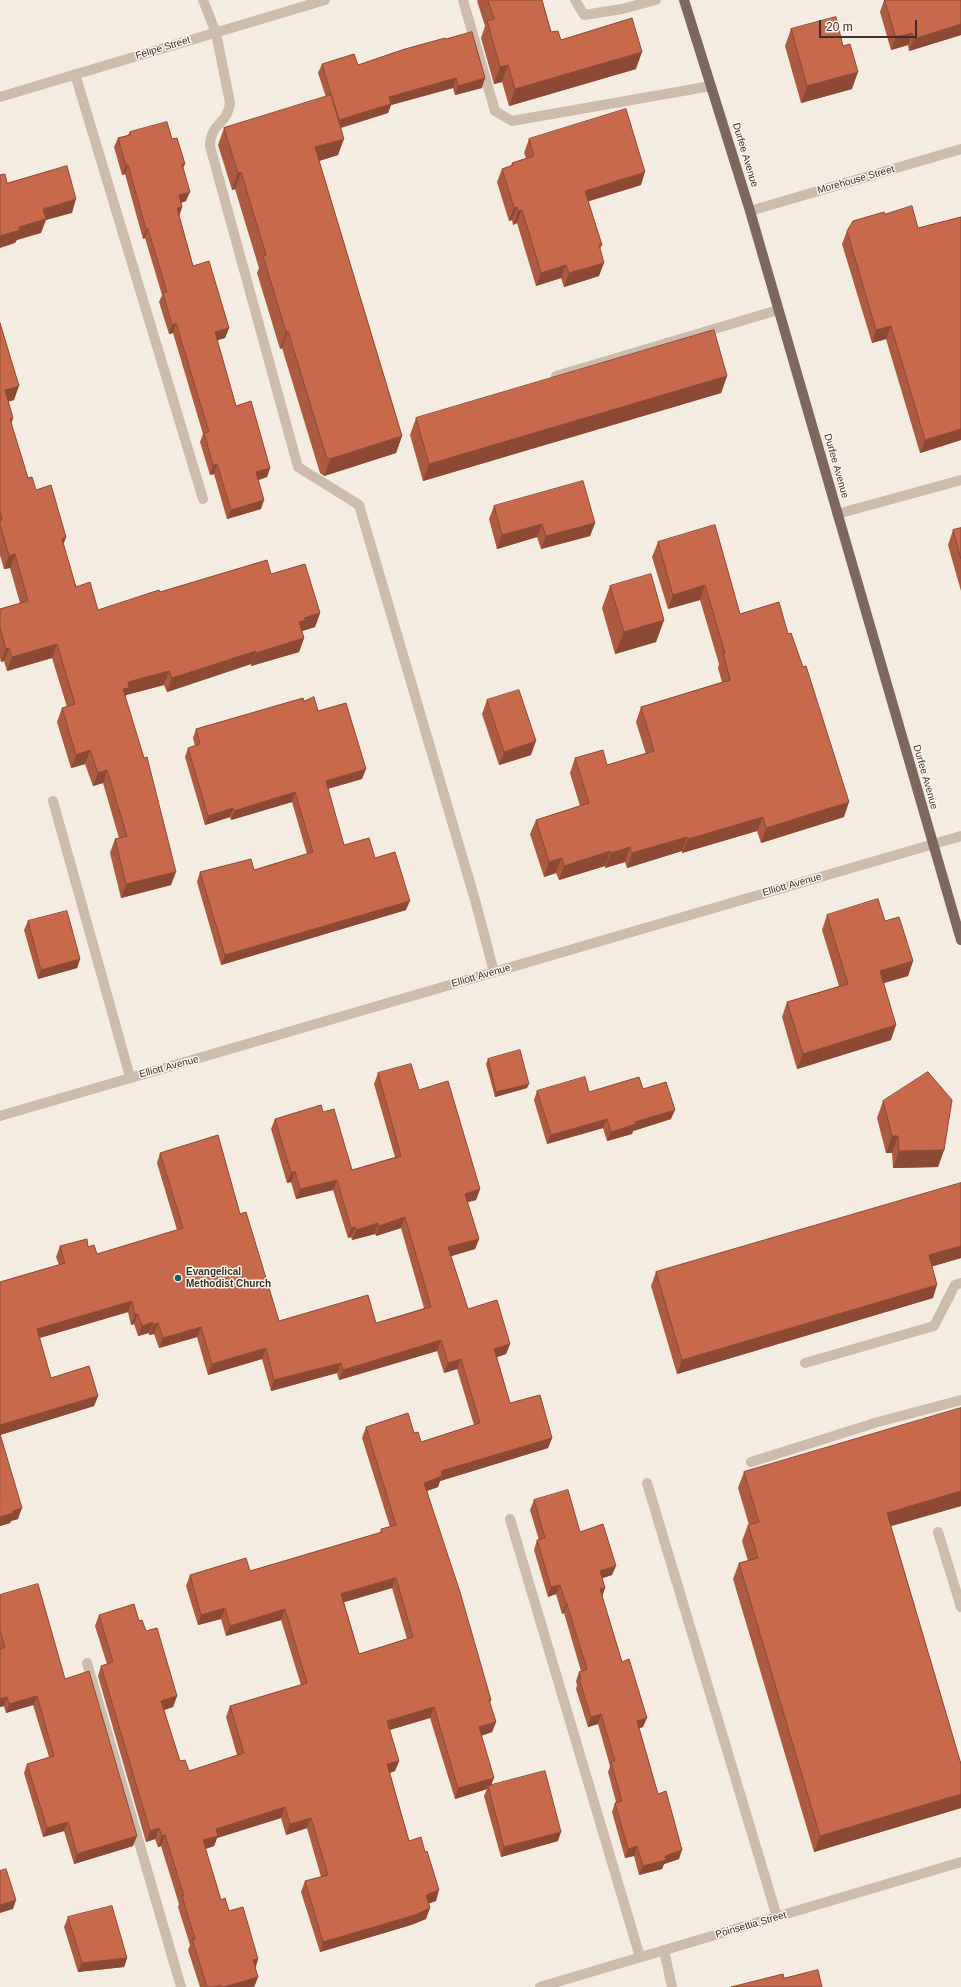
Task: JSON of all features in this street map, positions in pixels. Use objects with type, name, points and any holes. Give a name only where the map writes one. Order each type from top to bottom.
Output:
[{"type":"main road","name":"Durfee Avenue","points":[[684,0],[750,211],[961,940]]},
{"type":"street","points":[[203,0],[216,33],[230,103],[229,112],[226,118],[212,131],[210,146],[298,467],[358,505],[473,892],[494,972]]},
{"type":"street","name":"Felipe Street","points":[[0,97],[325,0]]},
{"type":"street","points":[[463,0],[495,110],[512,121],[711,86]]},
{"type":"street","points":[[575,0],[584,15],[622,9],[656,0]]},
{"type":"street","points":[[75,74],[203,499]]},
{"type":"street","name":"Morehouse Street","points":[[750,211],[961,149]]},
{"type":"street","points":[[553,378],[778,310]]},
{"type":"street","points":[[837,514],[961,480]]},
{"type":"street","points":[[52,801],[130,1077]]},
{"type":"street","name":"Elliott Avenue","points":[[0,1116],[130,1077],[204,1058],[961,836]]},
{"type":"street","points":[[805,1363],[934,1326],[955,1285],[961,1284]]},
{"type":"street","points":[[751,1462],[878,1422],[961,1400]]},
{"type":"street","points":[[648,1484],[777,1917]]},
{"type":"street","points":[[510,1520],[640,1958]]},
{"type":"street","points":[[938,1532],[961,1607]]},
{"type":"street","points":[[87,1663],[181,1987]]},
{"type":"street","name":"Poinsettia Street","points":[[540,1987],[961,1862]]},
{"type":"street","points":[[664,1950],[672,1987]]},
{"type":"building","points":[[488,0],[542,0],[551,32],[558,31],[561,40],[632,18],[642,52],[515,89],[508,65],[500,67],[487,21],[494,19]]},
{"type":"building","points":[[885,0],[961,0],[961,24],[914,39],[912,33],[896,37]]},
{"type":"building","points":[[836,17],[843,46],[850,44],[858,72],[807,86],[791,29]]},
{"type":"building","points":[[472,32],[485,78],[458,86],[456,78],[389,97],[391,104],[339,120],[322,64],[354,54],[358,65],[405,49]]},
{"type":"building","points":[[331,95],[344,139],[315,147],[402,436],[330,459],[326,456],[288,331],[286,332],[263,256],[266,255],[241,172],[238,173],[224,128]]},
{"type":"building","points":[[626,109],[645,172],[585,191],[602,245],[599,245],[604,263],[569,273],[566,265],[541,273],[522,210],[518,211],[517,207],[514,208],[502,169],[513,165],[512,163],[534,156],[529,139]]},
{"type":"building","points":[[167,122],[172,139],[177,138],[185,164],[182,164],[190,192],[179,195],[182,207],[177,208],[193,266],[209,261],[229,328],[215,332],[236,406],[251,401],[270,468],[256,472],[264,500],[231,510],[217,464],[213,465],[204,433],[209,432],[176,323],[172,325],[163,293],[167,292],[148,229],[146,229],[128,165],[126,166],[118,138],[130,135],[130,132]]},
{"type":"building","points":[[67,166],[76,199],[43,209],[46,219],[19,227],[20,230],[0,236],[0,175],[5,174],[7,183]]},
{"type":"building","points":[[912,206],[918,228],[961,217],[961,429],[925,440],[891,326],[876,330],[847,231],[853,221]]},
{"type":"building","points":[[0,323],[19,386],[5,390],[13,418],[10,419],[28,478],[32,477],[36,490],[51,485],[66,537],[62,539],[76,587],[90,582],[98,610],[159,590],[160,592],[267,560],[271,574],[305,564],[320,613],[304,618],[306,620],[299,622],[304,638],[256,653],[256,651],[172,678],[169,671],[128,682],[129,688],[123,689],[144,758],[147,757],[176,872],[126,884],[115,839],[127,836],[107,770],[98,773],[90,750],[76,755],[62,708],[75,704],[57,644],[12,657],[9,648],[6,649],[0,628],[0,609],[28,601],[15,554],[9,556],[0,525],[0,520],[2,520],[0,513]]},
{"type":"building","points":[[714,330],[727,376],[429,464],[416,418]]},
{"type":"building","points":[[583,481],[595,523],[546,536],[542,524],[502,535],[494,506]]},
{"type":"building","points":[[715,525],[740,614],[779,602],[788,634],[791,633],[803,667],[806,666],[849,802],[766,828],[763,817],[688,839],[687,837],[632,853],[630,847],[611,853],[610,851],[564,866],[562,858],[549,862],[536,820],[589,803],[575,758],[603,750],[607,765],[654,751],[641,707],[730,680],[723,653],[725,653],[705,585],[673,595],[658,542]]},
{"type":"building","points":[[961,528],[961,559],[953,530]]},
{"type":"building","points":[[651,574],[664,620],[624,632],[610,586]]},
{"type":"building","points":[[519,690],[536,741],[504,752],[487,700]]},
{"type":"building","points":[[314,697],[318,711],[346,703],[366,769],[326,781],[344,845],[369,838],[375,858],[395,852],[410,901],[225,955],[200,872],[251,859],[254,870],[313,852],[295,792],[234,811],[233,808],[208,816],[188,748],[200,744],[196,729],[303,698],[304,701]]},
{"type":"building","points":[[878,899],[885,921],[899,917],[913,961],[880,971],[896,1025],[803,1054],[787,1002],[848,984],[827,915]]},
{"type":"building","points":[[67,911],[80,959],[41,970],[28,921]]},
{"type":"building","points":[[520,1050],[529,1084],[496,1092],[488,1059]]},
{"type":"building","points":[[411,1064],[419,1090],[448,1081],[480,1189],[465,1194],[479,1239],[448,1247],[468,1309],[497,1300],[510,1344],[494,1349],[510,1403],[540,1395],[552,1438],[441,1471],[442,1476],[424,1483],[460,1592],[491,1700],[489,1700],[496,1722],[479,1727],[494,1778],[458,1788],[434,1707],[387,1721],[399,1761],[387,1764],[409,1841],[421,1837],[439,1890],[426,1895],[430,1908],[415,1915],[323,1942],[305,1881],[328,1875],[311,1818],[290,1824],[285,1807],[216,1829],[218,1836],[203,1840],[221,1900],[225,1898],[229,1911],[243,1907],[258,1959],[253,1960],[258,1977],[224,1987],[221,1987],[220,1985],[215,1987],[207,1987],[192,1939],[195,1939],[182,1896],[184,1896],[165,1835],[162,1836],[159,1828],[150,1831],[101,1666],[113,1662],[99,1615],[134,1604],[139,1621],[142,1620],[146,1631],[157,1628],[177,1696],[161,1701],[180,1761],[185,1760],[189,1771],[244,1753],[230,1706],[307,1683],[285,1609],[230,1626],[225,1608],[201,1615],[190,1575],[246,1558],[250,1571],[382,1532],[381,1529],[396,1525],[366,1427],[408,1413],[414,1433],[418,1432],[421,1442],[480,1423],[461,1359],[448,1363],[441,1340],[343,1370],[341,1363],[274,1380],[266,1348],[212,1364],[201,1327],[163,1338],[158,1323],[153,1325],[153,1322],[142,1326],[138,1314],[135,1314],[132,1301],[37,1329],[51,1378],[89,1366],[98,1396],[0,1425],[0,1282],[65,1263],[60,1246],[87,1239],[88,1247],[94,1245],[97,1254],[183,1228],[160,1153],[218,1135],[240,1214],[246,1212],[279,1321],[368,1295],[376,1323],[431,1307],[405,1217],[379,1226],[378,1223],[356,1230],[355,1227],[351,1228],[337,1180],[300,1189],[295,1171],[291,1173],[275,1119],[321,1105],[323,1112],[334,1109],[352,1170],[401,1156],[378,1073]],"holes":[[[396,1578],[413,1637],[359,1654],[341,1594]]]},
{"type":"building","points":[[928,1072],[952,1100],[944,1150],[899,1151],[898,1136],[892,1136],[883,1101]]},
{"type":"building","points":[[585,1077],[589,1092],[639,1077],[643,1089],[666,1082],[675,1110],[635,1122],[636,1124],[611,1132],[607,1119],[551,1135],[537,1091]]},
{"type":"building","points":[[961,1183],[961,1246],[929,1255],[937,1285],[682,1360],[656,1272]]},
{"type":"building","points":[[961,1408],[961,1491],[887,1513],[961,1764],[961,1794],[820,1836],[739,1563],[758,1558],[748,1525],[759,1522],[744,1472]]},
{"type":"building","points":[[0,1434],[22,1508],[13,1511],[14,1513],[0,1517]]},
{"type":"building","points":[[568,1490],[580,1532],[603,1524],[616,1566],[600,1571],[605,1588],[600,1589],[622,1662],[629,1659],[647,1718],[637,1721],[658,1794],[666,1791],[682,1850],[665,1856],[666,1860],[643,1866],[637,1846],[628,1849],[615,1803],[622,1801],[611,1762],[615,1761],[601,1714],[591,1717],[579,1679],[581,1679],[579,1672],[587,1669],[560,1585],[551,1587],[537,1540],[545,1538],[534,1500]]},
{"type":"building","points":[[38,1584],[65,1679],[89,1671],[137,1836],[77,1854],[68,1822],[47,1828],[27,1764],[54,1756],[37,1696],[9,1704],[7,1697],[0,1699],[0,1649],[5,1647],[0,1630],[0,1595]]},
{"type":"building","points":[[545,1771],[561,1832],[504,1847],[488,1786]]},
{"type":"building","points":[[6,1869],[16,1900],[0,1905],[0,1871]]},
{"type":"building","points":[[112,1906],[127,1958],[82,1963],[68,1917]]},
{"type":"building","points":[[818,1970],[822,1987],[731,1987],[783,1974],[784,1978]]},
{"type":"place","name":"Evangelical Methodist Church","points":[[178,1278]]}]
